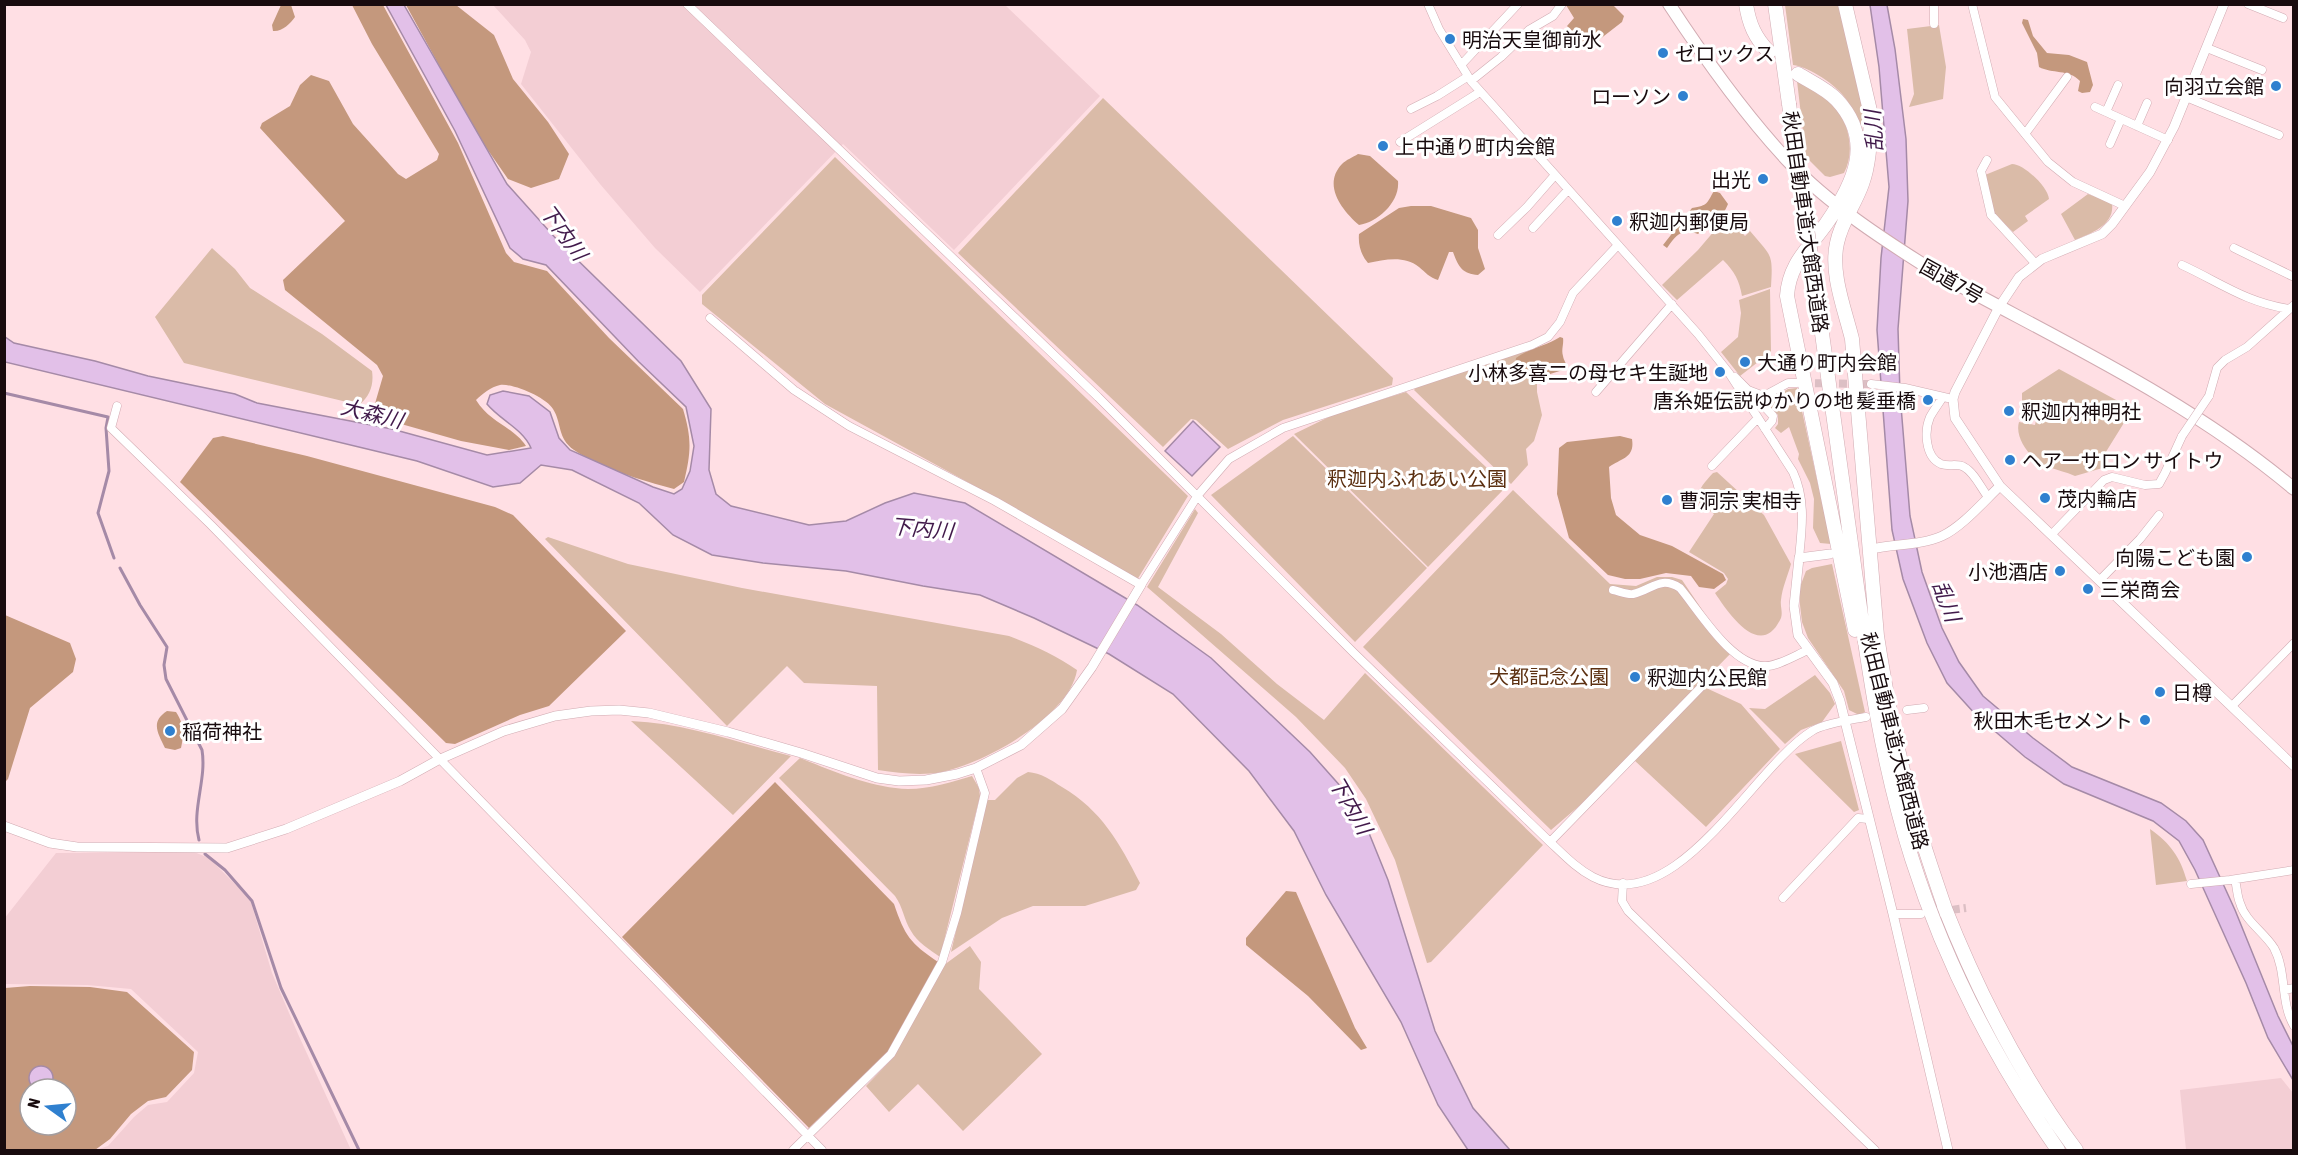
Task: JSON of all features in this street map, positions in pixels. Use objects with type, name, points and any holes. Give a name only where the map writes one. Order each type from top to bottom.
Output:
[{"type":"highway","name":"国道7号","points":[[1669,4],[1726,86],[1753,120],[1790,163],[1843,209],[1906,255],[2152,390],[2235,443],[2294,489]]},
{"type":"highway","points":[[1746,4],[1750,24],[1758,41],[1769,52]]},
{"type":"highway","name":"秋田自動車道;大館西道路","points":[[1775,4],[1873,699],[1900,820],[1926,899],[1964,989],[1997,1054],[2058,1150]]},
{"type":"highway","points":[[1845,4],[1870,115],[1867,169],[1843,209],[1793,268],[1789,278],[1787,296],[1853,620],[1873,699]]},
{"type":"highway","points":[[1798,74],[1836,98],[1856,128],[1857,162],[1843,209],[1835,256],[1853,350],[1877,636],[1884,681],[1906,780],[1947,914]]},
{"type":"highway","name":"秋田自動車道;大館西道路","points":[[1857,583],[1876,680],[1901,780],[1914,824],[1947,914],[1970,969],[2003,1036],[2051,1117],[2076,1150]]},
{"type":"street","points":[[687,4],[1021,322],[1198,495],[1354,653],[1575,866],[1595,878],[1623,883],[1640,883],[1663,875],[1685,860],[1787,752],[1814,730],[1866,717]]},
{"type":"street","points":[[1428,4],[1439,29],[1469,79],[1671,304],[1723,366],[1793,472],[1799,485],[1802,501],[1799,558],[1795,581],[1795,621],[1798,635],[1833,682],[1846,722],[1947,1150]]},
{"type":"street","points":[[1461,65],[1518,4]]},
{"type":"street","points":[[1411,109],[1469,79],[1501,57],[1529,30],[1553,16],[1562,4]]},
{"type":"street","points":[[1934,4],[1934,24]]},
{"type":"street","points":[[1972,4],[1995,97],[2048,162],[2073,182],[2125,206]]},
{"type":"street","points":[[1988,497],[1967,469],[1958,465],[1944,465],[1932,456],[1927,444],[1930,418],[1954,392],[1999,308],[2019,277],[2035,263],[2102,234],[2150,172],[2168,140],[2223,4]]},
{"type":"street","points":[[2248,4],[2283,18]]},
{"type":"street","points":[[2207,48],[2262,70]]},
{"type":"street","points":[[2025,134],[2067,77]]},
{"type":"street","points":[[2106,112],[2118,85]]},
{"type":"street","points":[[1400,142],[1480,92]]},
{"type":"street","points":[[2186,97],[2278,135]]},
{"type":"street","points":[[2137,126],[2147,103]]},
{"type":"street","points":[[2094,107],[2168,140]]},
{"type":"street","points":[[2110,144],[2121,119]]},
{"type":"street","points":[[1987,160],[1981,171],[1991,215],[2035,263]]},
{"type":"street","points":[[1498,235],[1555,175]]},
{"type":"street","points":[[1533,228],[1568,190]]},
{"type":"street","points":[[4,826],[50,843],[76,847],[227,848],[286,829],[400,781],[438,760],[504,731],[535,721],[591,711],[619,710],[649,714],[728,732],[877,778],[899,781],[926,780],[976,768],[1021,745],[1062,709],[1092,667],[1198,495],[1229,459],[1283,428],[1532,345],[1548,337],[1560,322],[1573,292],[1618,245]]},
{"type":"street","points":[[2234,248],[2294,277]]},
{"type":"street","points":[[2182,265],[2248,300],[2265,305],[2292,307]]},
{"type":"street","points":[[1596,392],[1671,304]]},
{"type":"street","points":[[2052,534],[2104,480],[2112,477],[2145,485],[2159,484],[2182,436],[2209,396],[2217,369],[2225,360],[2247,346],[2292,307]]},
{"type":"street","points":[[710,318],[794,390],[849,426],[995,501],[1141,585]]},
{"type":"street","points":[[1723,366],[1748,390],[1761,395],[1764,406],[1773,416],[1765,429]]},
{"type":"street","points":[[1762,397],[1788,383],[1797,383]]},
{"type":"street","points":[[1870,384],[1905,388],[1948,398]]},
{"type":"street","points":[[1948,398],[1955,418],[2000,486],[2294,766]]},
{"type":"street","points":[[117,406],[111,428],[211,525],[438,760],[822,1150]]},
{"type":"street","points":[[1712,466],[1758,418]]},
{"type":"street","points":[[1876,548],[1921,542],[1944,536],[2000,486]]},
{"type":"street","points":[[2100,580],[2140,539],[2159,515]]},
{"type":"street","points":[[1799,558],[1830,554]]},
{"type":"street","points":[[1613,590],[1632,594],[1666,581],[1674,584],[1680,588],[1731,651],[1748,663],[1766,666],[1808,650]]},
{"type":"street","points":[[2232,706],[2293,645]]},
{"type":"street","points":[[1550,842],[1706,682]]},
{"type":"street","points":[[1907,710],[1924,708]]},
{"type":"street","points":[[793,1150],[891,1054],[942,962],[957,913],[985,793],[976,768]]},
{"type":"street","points":[[1783,898],[1858,818],[1868,819]]},
{"type":"street","points":[[2191,884],[2294,870]]},
{"type":"street","points":[[2232,880],[2245,914],[2274,949],[2282,969],[2286,1004],[2294,1026]]},
{"type":"street","points":[[1623,883],[1622,901],[1628,911],[1875,1150]]},
{"type":"street","points":[[1893,914],[1921,914]]},
{"type":"street","points":[[2284,990],[2294,988]]},
{"type":"shaded area","points":[[281,5],[291,5],[295,17],[283,29],[273,31],[272,25]]},
{"type":"shaded area","points":[[352,5],[383,5],[458,143],[506,253],[514,262],[547,271],[609,338],[683,409],[688,429],[689,454],[684,482],[674,489],[609,468],[574,450],[562,435],[556,414],[550,405],[537,396],[513,386],[497,386],[476,400],[488,414],[515,434],[526,446],[509,450],[461,441],[380,418],[374,407],[383,376],[377,365],[285,290],[283,280],[345,221],[260,128],[262,123],[290,106],[300,85],[311,75],[329,81],[353,124],[398,174],[406,179],[437,160],[439,154],[372,44]]},
{"type":"shaded area","points":[[406,5],[456,5],[494,35],[513,79],[548,122],[569,154],[559,179],[531,188],[508,179],[476,133]]},
{"type":"shaded area","points":[[493,5],[1005,5],[1100,96],[954,250],[843,144],[700,292],[655,248],[600,184],[521,84],[531,52],[525,40]]},
{"type":"shaded area","points":[[1566,5],[1613,5],[1624,16],[1622,22],[1591,46],[1583,42],[1567,26],[1574,18]]},
{"type":"shaded area","points":[[2023,19],[2028,20],[2033,36],[2047,53],[2069,55],[2087,62],[2093,85],[2090,92],[2078,91],[2080,81],[2076,77],[2039,67],[2037,53],[2022,23]]},
{"type":"shaded area","points":[[1358,154],[1370,156],[1398,181],[1398,189],[1386,210],[1373,220],[1359,225],[1341,205],[1334,189],[1336,172],[1342,164]]},
{"type":"shaded area","points":[[1714,191],[1720,193],[1728,204],[1719,218],[1698,234],[1683,233],[1677,236],[1667,248],[1663,245],[1692,208],[1706,203]]},
{"type":"shaded area","points":[[1431,206],[1471,218],[1478,230],[1478,248],[1485,269],[1478,275],[1464,271],[1453,252],[1449,252],[1438,280],[1407,261],[1394,259],[1368,263],[1360,250],[1359,234],[1399,208]]},
{"type":"shaded area","points":[[1560,337],[1563,338],[1562,354],[1566,369],[1547,375],[1525,376],[1515,364],[1516,358],[1521,355]]},
{"type":"shaded area","points":[[223,436],[307,456],[495,507],[513,515],[626,631],[549,706],[520,715],[455,744],[446,743],[180,482],[213,438]]},
{"type":"shaded area","points":[[1620,436],[1632,439],[1632,450],[1626,457],[1609,467],[1611,498],[1616,515],[1640,535],[1672,546],[1723,574],[1726,580],[1714,589],[1699,587],[1691,576],[1666,573],[1640,579],[1625,579],[1608,575],[1569,538],[1557,494],[1559,448],[1567,442]]},
{"type":"shaded area","points":[[5,615],[70,643],[76,659],[73,672],[30,708],[8,779],[5,782]]},
{"type":"shaded area","points":[[167,711],[176,712],[182,725],[181,748],[175,750],[165,748],[157,728],[159,719]]},
{"type":"shaded area","points":[[775,782],[894,904],[910,938],[938,962],[888,1052],[809,1128],[622,937]]},
{"type":"shaded area","points":[[194,852],[209,858],[250,899],[272,973],[351,1150],[96,1150],[108,1146],[148,1105],[167,1102],[194,1073],[198,1052],[131,989],[87,985],[5,984],[4,919],[56,853]]},
{"type":"shaded area","points":[[1286,891],[1296,892],[1355,1028],[1367,1048],[1361,1050],[1308,996],[1246,945],[1246,938]]},
{"type":"shaded area","points":[[90,987],[127,992],[194,1052],[192,1070],[166,1097],[148,1101],[131,1114],[110,1139],[95,1150],[5,1150],[5,988]]},
{"type":"shaded area","points":[[2281,1078],[2293,1093],[2293,1150],[2186,1150],[2180,1090]]},
{"type":"green space","points":[[1785,5],[1838,5],[1862,104],[1864,125],[1860,125],[1848,102],[1836,88],[1815,73],[1793,65]]},
{"type":"green space","points":[[1939,25],[1946,67],[1943,99],[1909,107],[1914,94],[1907,29]]},
{"type":"green space","points":[[1797,81],[1827,98],[1845,123],[1850,154],[1844,173],[1825,176],[1806,157]]},
{"type":"green space","points":[[1103,98],[1393,378],[1392,385],[1283,420],[1228,449],[1196,420],[1191,419],[1163,447],[958,253]]},
{"type":"green space","points":[[835,157],[1188,496],[1137,580],[982,490],[825,404],[702,304],[702,295]]},
{"type":"green space","points":[[2012,164],[2023,168],[2035,177],[2048,194],[2049,199],[2025,216],[2028,221],[2013,232],[1991,211],[1985,175]]},
{"type":"green space","points":[[2088,194],[2112,203],[2112,211],[2106,223],[2101,227],[2075,240],[2061,214]]},
{"type":"green space","points":[[1727,216],[1745,236],[1750,231],[1767,251],[1772,268],[1771,287],[1742,296],[1736,276],[1723,260],[1677,300],[1662,285],[1698,250]]},
{"type":"green space","points":[[212,248],[235,269],[250,288],[322,334],[372,371],[370,389],[360,404],[184,363],[155,317]]},
{"type":"green space","points":[[1770,289],[1771,352],[1740,376],[1721,352],[1738,337],[1741,313],[1739,300]]},
{"type":"green space","points":[[1526,351],[1537,359],[1537,392],[1542,415],[1534,441],[1526,449],[1528,465],[1511,484],[1414,390],[1418,385]]},
{"type":"green space","points":[[2059,369],[2129,407],[2127,418],[2104,455],[2106,467],[2075,476],[2042,464],[2030,455],[2022,442],[2018,429],[2019,422],[2035,425],[2038,411],[2022,407],[2022,393]]},
{"type":"green space","points":[[1797,388],[1831,544],[1820,543],[1813,528],[1814,499],[1810,483],[1798,459],[1799,454],[1789,427],[1781,433],[1775,428],[1778,424],[1778,415],[1767,404],[1768,401],[1788,389]]},
{"type":"green space","name":"釈迦内ふれあい公園","points":[[1406,392],[1503,483],[1503,490],[1428,567],[1294,434],[1337,413]]},
{"type":"green space","points":[[1293,436],[1427,568],[1355,642],[1211,495]]},
{"type":"green space","points":[[1717,472],[1764,515],[1791,564],[1782,595],[1781,618],[1773,630],[1764,635],[1755,635],[1746,630],[1728,612],[1715,593],[1726,584],[1728,579],[1724,573],[1689,552],[1714,514],[1698,502],[1698,497],[1704,483],[1713,473]]},
{"type":"green space","name":"犬都記念公園","points":[[1513,490],[1610,584],[1636,586],[1657,577],[1682,580],[1709,620],[1734,650],[1593,794],[1551,830],[1363,647]]},
{"type":"green space","points":[[1195,509],[1198,513],[1158,587],[1221,634],[1277,684],[1324,720],[1365,673],[1543,845],[1431,962],[1427,963],[1395,860],[1366,799],[1345,768],[1296,717],[1147,587]]},
{"type":"green space","points":[[548,537],[628,564],[742,588],[1009,636],[1044,651],[1077,670],[1071,687],[1059,704],[1043,720],[1002,748],[960,767],[942,772],[910,774],[878,770],[877,686],[804,683],[787,666],[727,726],[545,539]]},
{"type":"green space","points":[[1832,564],[1865,712],[1859,715],[1849,710],[1844,691],[1808,638],[1802,622],[1800,587],[1806,571]]},
{"type":"green space","points":[[1815,675],[1830,693],[1835,704],[1822,722],[1801,730],[1785,744],[1749,708],[1765,709]]},
{"type":"green space","points":[[1704,687],[1741,704],[1780,749],[1706,827],[1634,760]]},
{"type":"green space","points":[[631,721],[671,725],[791,756],[733,815]]},
{"type":"green space","points":[[1841,741],[1859,810],[1854,812],[1795,754]]},
{"type":"green space","points":[[800,758],[852,778],[894,788],[924,788],[972,776],[979,788],[980,796],[940,957],[924,946],[914,935],[895,896],[779,778]]},
{"type":"green space","points":[[1028,772],[1050,779],[1088,806],[1117,841],[1140,883],[1136,890],[1085,906],[1033,906],[1002,918],[951,952],[987,800],[995,800],[1017,778]]},
{"type":"green space","points":[[2150,829],[2174,852],[2187,881],[2156,885]]},
{"type":"green space","points":[[970,946],[981,962],[979,989],[1042,1054],[963,1131],[918,1084],[889,1112],[866,1086],[893,1058],[944,965]]},
{"type":"water","name":"下内川","points":[[386,5],[404,5],[507,184],[559,242],[681,361],[711,409],[709,470],[716,494],[731,506],[809,525],[846,521],[914,493],[965,503],[1137,605],[1211,658],[1310,752],[1358,806],[1388,880],[1435,1031],[1473,1108],[1510,1150],[1468,1150],[1438,1105],[1401,1022],[1326,895],[1294,831],[1249,771],[1173,694],[1109,654],[980,595],[846,571],[763,563],[712,555],[673,535],[639,503],[572,470],[541,465],[520,483],[493,487],[417,461],[5,362],[5,337],[14,343],[95,361],[148,376],[235,394],[257,403],[392,429],[487,455],[531,448],[523,435],[487,404],[490,395],[503,391],[529,396],[550,412],[559,438],[570,450],[653,487],[674,494],[682,489],[690,471],[694,446],[686,407],[639,362],[546,265],[523,259],[510,248],[455,131]]},
{"type":"water","points":[[1870,5],[1887,5],[1906,139],[1908,201],[1898,329],[1900,394],[1910,516],[1922,572],[1942,628],[1959,662],[1983,696],[2033,738],[2072,767],[2161,803],[2186,821],[2203,840],[2293,1046],[2293,1080],[2268,1038],[2195,870],[2179,841],[2153,821],[2064,784],[2025,757],[1976,715],[1947,683],[1927,643],[1903,579],[1892,530],[1877,330],[1881,258],[1889,187],[1879,67]]},
{"type":"water","points":[[1193,421],[1220,447],[1192,476],[1165,451]]},
{"type":"water","points":[[36,1066],[46,1066],[53,1073],[53,1077],[29,1077],[29,1073]]},
{"type":"waterway","points":[[4,393],[108,417],[106,428],[109,471],[98,513],[114,558]]},
{"type":"waterway","points":[[120,568],[167,647],[164,665],[166,679],[202,750],[203,772],[197,818],[199,840]]},
{"type":"waterway","points":[[205,854],[225,870],[252,901],[281,988],[359,1150]]},
{"type":"tunnel","points":[[1803,383],[1871,384]]},
{"type":"tunnel","points":[[1928,913],[1966,908]]},
{"type":"place","name":"明治天皇御前水","points":[[1450,39]]},
{"type":"place","name":"ゼロックス","points":[[1663,53]]},
{"type":"place","name":"向羽立会館","points":[[2276,86]]},
{"type":"place","name":"ローソン","points":[[1683,96]]},
{"type":"place","name":"上中通り町内会館","points":[[1383,146]]},
{"type":"place","name":"出光","points":[[1763,179]]},
{"type":"place","name":"釈迦内郵便局","points":[[1617,221]]},
{"type":"place","name":"大通り町内会館","points":[[1745,362]]},
{"type":"place","name":"小林多喜二の母セキ生誕地","points":[[1720,372]]},
{"type":"place","name":"唐糸姫伝説ゆかりの地 髪垂橋","points":[[1928,400]]},
{"type":"place","name":"釈迦内神明社","points":[[2009,411]]},
{"type":"place","name":"ヘアーサロン サイトウ","points":[[2010,460]]},
{"type":"place","name":"茂内輪店","points":[[2045,498]]},
{"type":"place","name":"曹洞宗 実相寺","points":[[1667,500]]},
{"type":"place","name":"向陽こども園","points":[[2247,557]]},
{"type":"place","name":"小池酒店","points":[[2060,571]]},
{"type":"place","name":"三栄商会","points":[[2088,589]]},
{"type":"place","name":"釈迦内公民館","points":[[1635,677]]},
{"type":"place","name":"日樽","points":[[2160,692]]},
{"type":"place","name":"秋田木毛セメント","points":[[2145,720]]},
{"type":"place","name":"稲荷神社","points":[[170,731]]},
{"type":"water label","name":"乱川","points":[[1873,131]]},
{"type":"water label","name":"大森川","points":[[372,413]]},
{"type":"water label","name":"乱川","points":[[1947,601]]}]
